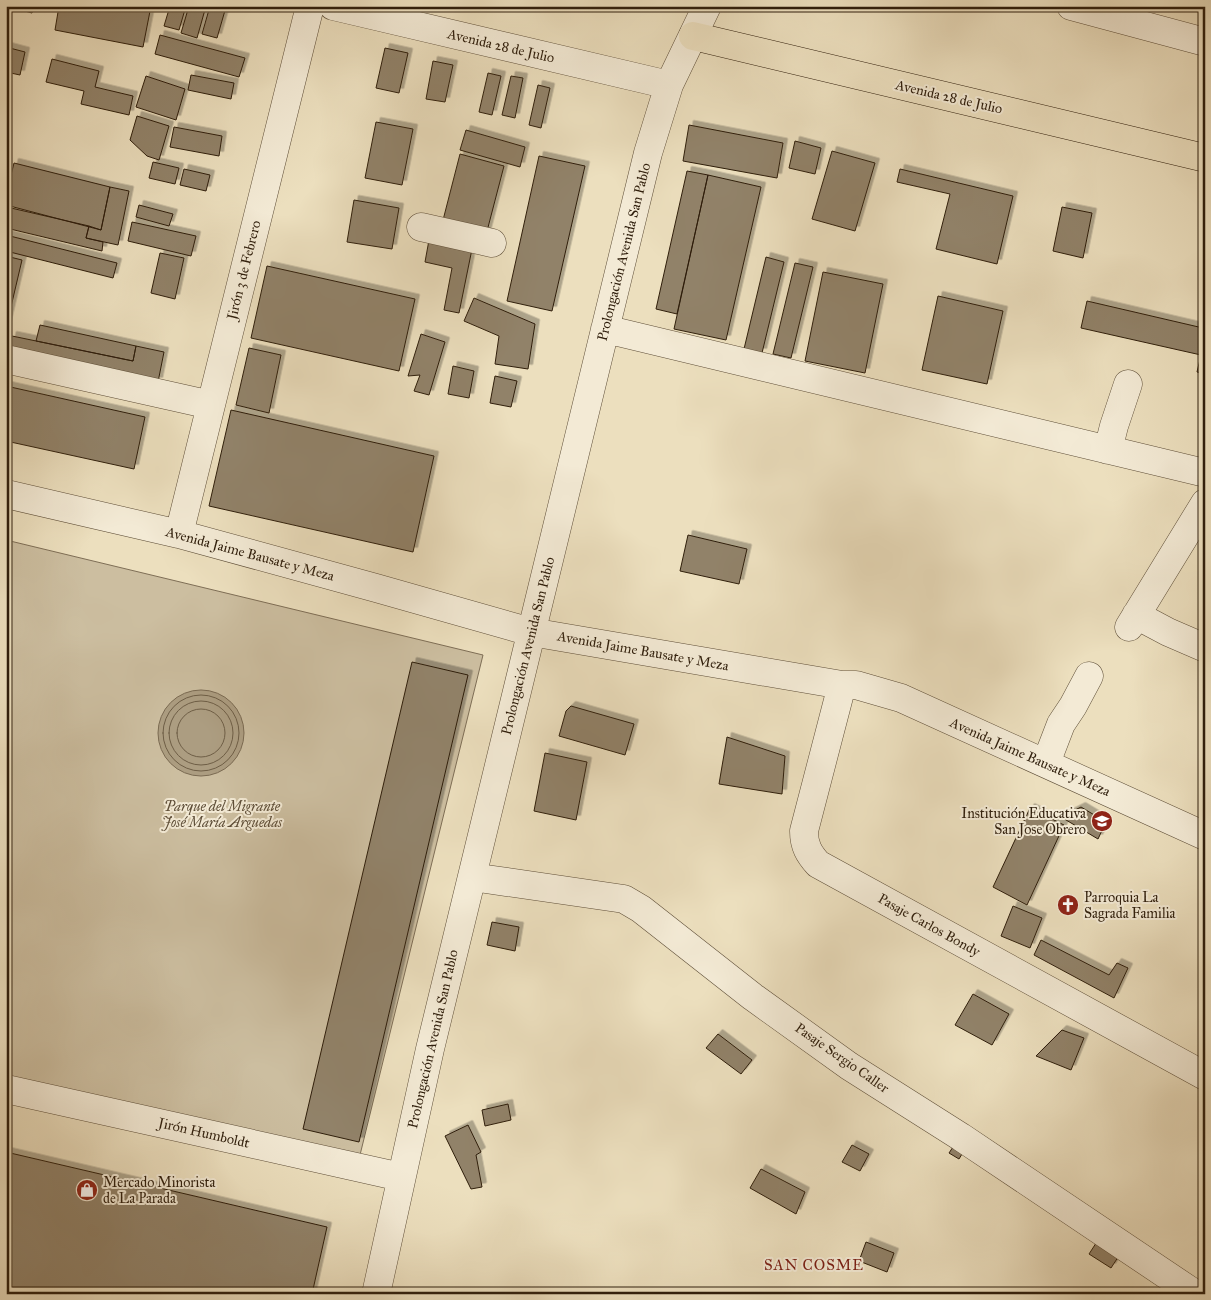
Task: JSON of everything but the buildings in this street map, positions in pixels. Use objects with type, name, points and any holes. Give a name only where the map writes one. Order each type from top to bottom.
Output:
[{"type":"main road","name":"Avenida 28 de Julio","points":[[693,36],[1205,158]]},
{"type":"street","name":"Jirón 3 de Febrero","points":[[179,534],[310,6]]},
{"type":"street","name":"Avenida 28 de Julio","points":[[333,6],[669,85]]},
{"type":"street","name":"Prolongación Avenida San Pablo","points":[[376,1294],[401,1177],[472,877],[648,153],[669,85],[707,6]]},
{"type":"street","points":[[1071,6],[1205,42]]},
{"type":"street","points":[[420,227],[492,243]]},
{"type":"street","points":[[606,329],[1205,473]]},
{"type":"street","points":[[10,360],[211,405]]},
{"type":"street","points":[[1108,450],[1128,384]]},
{"type":"street","name":"Avenida Jaime Bausate y Meza","points":[[6,494],[179,534],[531,632],[842,686],[856,685],[900,698],[1205,836]]},
{"type":"street","points":[[1205,503],[1132,621],[1168,632],[1205,648]]},
{"type":"street","points":[[1046,763],[1061,724],[1089,676]]},
{"type":"street","name":"Pasaje Carlos Bondy","points":[[842,686],[804,831],[804,842],[809,854],[818,864],[1205,1076]]},
{"type":"street","name":"Pasaje Sergio Caller","points":[[472,877],[624,899],[641,909],[753,998],[849,1066],[961,1136],[1195,1294]]},
{"type":"street","name":"Jirón Humboldt","points":[[6,1089],[401,1177]]},
{"type":"green space","name":"Parque del Migrante José María Arguedas","points":[[6,540],[483,655],[359,1159],[6,1079]]},
{"type":"water","points":[[201,690],[218,693],[232,702],[241,716],[244,733],[241,750],[232,764],[218,773],[201,776],[184,773],[170,764],[161,750],[158,733],[161,716],[170,702],[184,693]]},
{"type":"place","name":"Institución Educativa San Jose Obrero","points":[[1102,821]]},
{"type":"place","name":"Parroquia La Sagrada Familia","points":[[1068,905]]},
{"type":"place","name":"Mercado Minorista de La Parada","points":[[87,1190]]},
{"type":"district","name":"SAN COSME","points":[[814,1265]]}]
